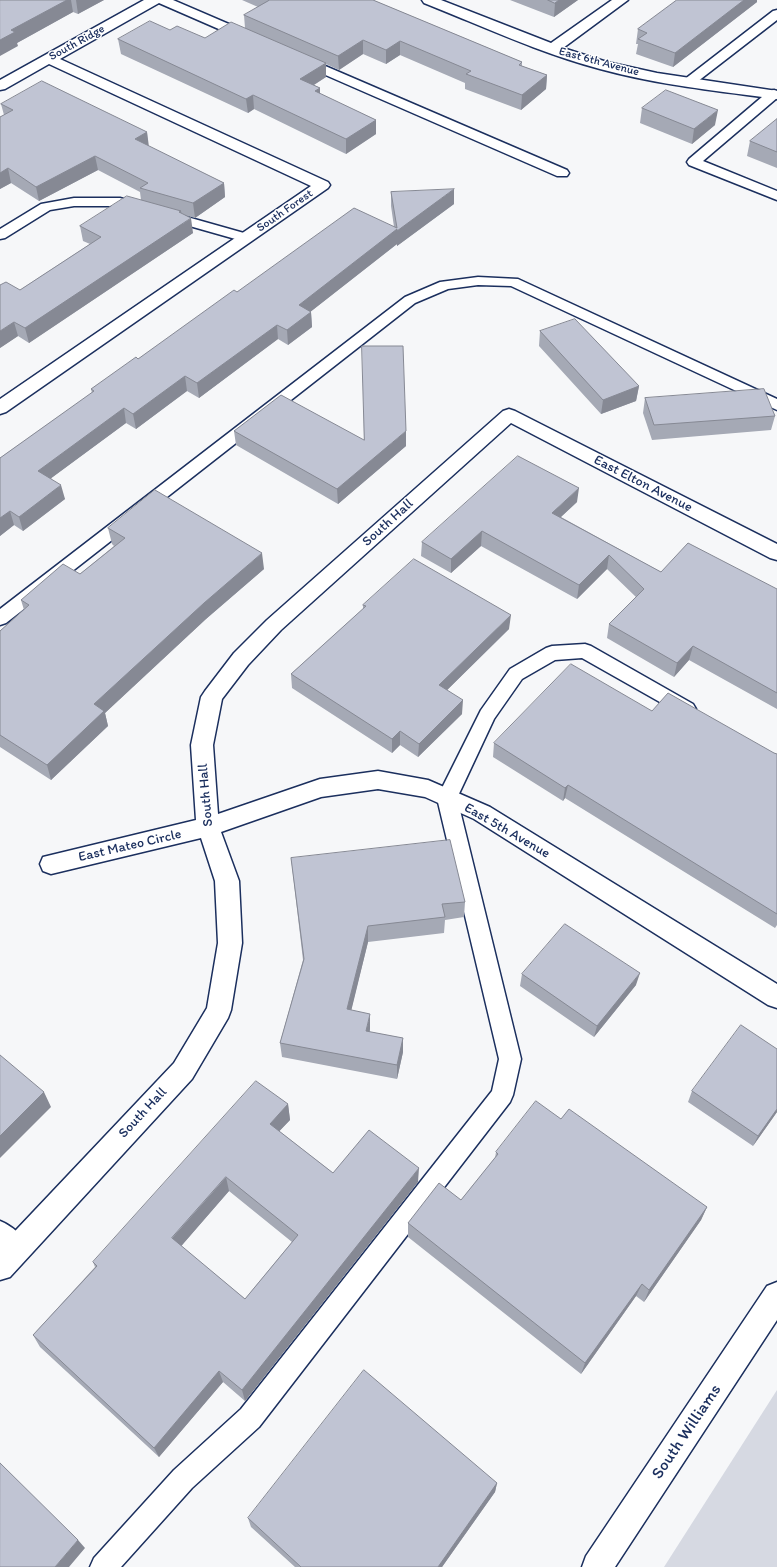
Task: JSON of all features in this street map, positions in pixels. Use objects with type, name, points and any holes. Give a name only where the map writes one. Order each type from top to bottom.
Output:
[{"type":"street","name":"South Ridge","points":[[0,86],[154,0]]},
{"type":"street","name":"East 6th Avenue","points":[[428,0],[552,49],[604,66],[657,77],[776,95]]},
{"type":"street","points":[[552,49],[621,0]]},
{"type":"street","name":"South Forest","points":[[0,408],[322,186],[49,59]]},
{"type":"street","name":"East Elton Avenue","points":[[509,415],[777,553]]},
{"type":"street","name":"South Hall","points":[[0,1267],[182,1071],[219,1010],[230,943],[227,881],[208,827],[202,745],[212,697],[241,659],[274,625],[509,415]]},
{"type":"street","name":"East 5th Avenue","points":[[208,827],[320,788],[378,780],[428,789],[482,813],[777,997]]},
{"type":"street","name":"East Mateo Circle","points":[[51,864],[208,827]]},
{"type":"street","name":"South Williams","points":[[597,1567],[777,1296]]},
{"type":"lane","points":[[163,0],[258,41]]},
{"type":"lane","points":[[690,82],[777,14]]},
{"type":"lane","points":[[294,56],[562,172]]},
{"type":"lane","points":[[776,95],[694,162],[777,196]]},
{"type":"lane","points":[[0,235],[46,207],[74,202],[120,202],[246,238]]},
{"type":"lane","points":[[0,618],[410,300],[445,285],[478,281],[513,282],[777,405]]},
{"type":"lane","points":[[103,1567],[183,1479],[250,1418],[502,1095],[510,1059],[448,798],[487,715],[516,674],[552,653],[585,650],[702,717]]},
{"type":"lane","points":[[0,1232],[18,1248]]},
{"type":"shaded area","points":[[777,1390],[777,1567],[664,1567]]},
{"type":"building","points":[[0,0],[67,0],[11,30],[15,32],[0,40]]},
{"type":"building","points":[[270,0],[373,0],[522,62],[519,65],[547,75],[522,95],[466,74],[471,71],[400,41],[386,50],[363,40],[338,56],[244,15]]},
{"type":"building","points":[[548,0],[559,0],[555,3]]},
{"type":"building","points":[[677,0],[744,0],[675,53],[638,39],[647,33],[638,29]]},
{"type":"building","points":[[150,21],[170,30],[177,26],[205,38],[231,22],[326,63],[300,79],[320,88],[315,91],[376,120],[346,139],[253,95],[246,99],[118,39]]},
{"type":"building","points":[[42,81],[147,132],[135,139],[224,183],[193,203],[140,188],[148,183],[95,156],[36,187],[8,168],[0,173],[0,117],[13,110],[1,104]]},
{"type":"building","points":[[666,90],[718,110],[694,129],[642,108]]},
{"type":"building","points":[[777,119],[777,152],[750,141]]},
{"type":"building","points":[[454,189],[397,231],[397,229],[299,305],[311,312],[287,330],[277,325],[197,383],[185,376],[133,414],[124,408],[38,471],[61,485],[19,517],[10,511],[0,518],[0,458],[94,391],[91,389],[136,357],[138,359],[234,290],[237,292],[354,208],[397,228],[391,192]]},
{"type":"building","points":[[127,196],[181,211],[179,212],[191,218],[25,328],[14,322],[0,331],[0,285],[6,282],[20,290],[101,237],[80,226]]},
{"type":"building","points":[[575,319],[639,386],[603,400],[540,331]]},
{"type":"building","points":[[362,346],[403,346],[406,431],[337,489],[234,431],[281,395],[364,440]]},
{"type":"building","points":[[764,389],[775,416],[654,425],[645,398]]},
{"type":"building","points":[[518,456],[579,488],[552,513],[661,572],[688,543],[777,589],[777,693],[693,646],[677,663],[609,624],[644,589],[609,555],[579,585],[482,531],[451,559],[422,542]]},
{"type":"building","points":[[155,490],[262,553],[204,603],[94,704],[104,711],[47,765],[0,735],[0,631],[29,605],[21,600],[63,564],[80,574],[125,538],[108,528]]},
{"type":"building","points":[[414,559],[511,615],[439,685],[463,700],[419,744],[400,731],[392,739],[291,674],[366,606],[363,605]]},
{"type":"building","points":[[571,664],[652,711],[668,693],[777,754],[777,914],[568,785],[565,788],[494,743]]},
{"type":"building","points":[[450,840],[465,902],[442,904],[445,917],[368,926],[347,1009],[370,1014],[366,1031],[403,1038],[397,1065],[280,1043],[304,959],[291,858]]},
{"type":"building","points":[[565,924],[640,973],[597,1026],[522,974]]},
{"type":"building","points":[[741,1025],[777,1049],[777,1109],[758,1136],[692,1091]]},
{"type":"building","points":[[0,1055],[44,1092],[0,1136]]},
{"type":"building","points":[[256,1081],[288,1104],[270,1124],[333,1173],[369,1130],[419,1168],[242,1390],[219,1371],[154,1448],[33,1335],[97,1266],[93,1262]],"holes":[[[226,1177],[298,1235],[245,1299],[172,1238]]]},
{"type":"building","points":[[536,1101],[561,1119],[569,1109],[707,1207],[649,1290],[642,1284],[585,1363],[408,1223],[439,1183],[461,1200],[498,1154],[496,1152]]},
{"type":"building","points":[[364,1370],[497,1483],[438,1567],[301,1567],[248,1518]]},
{"type":"building","points":[[0,1463],[78,1540],[55,1567],[0,1567]]}]
